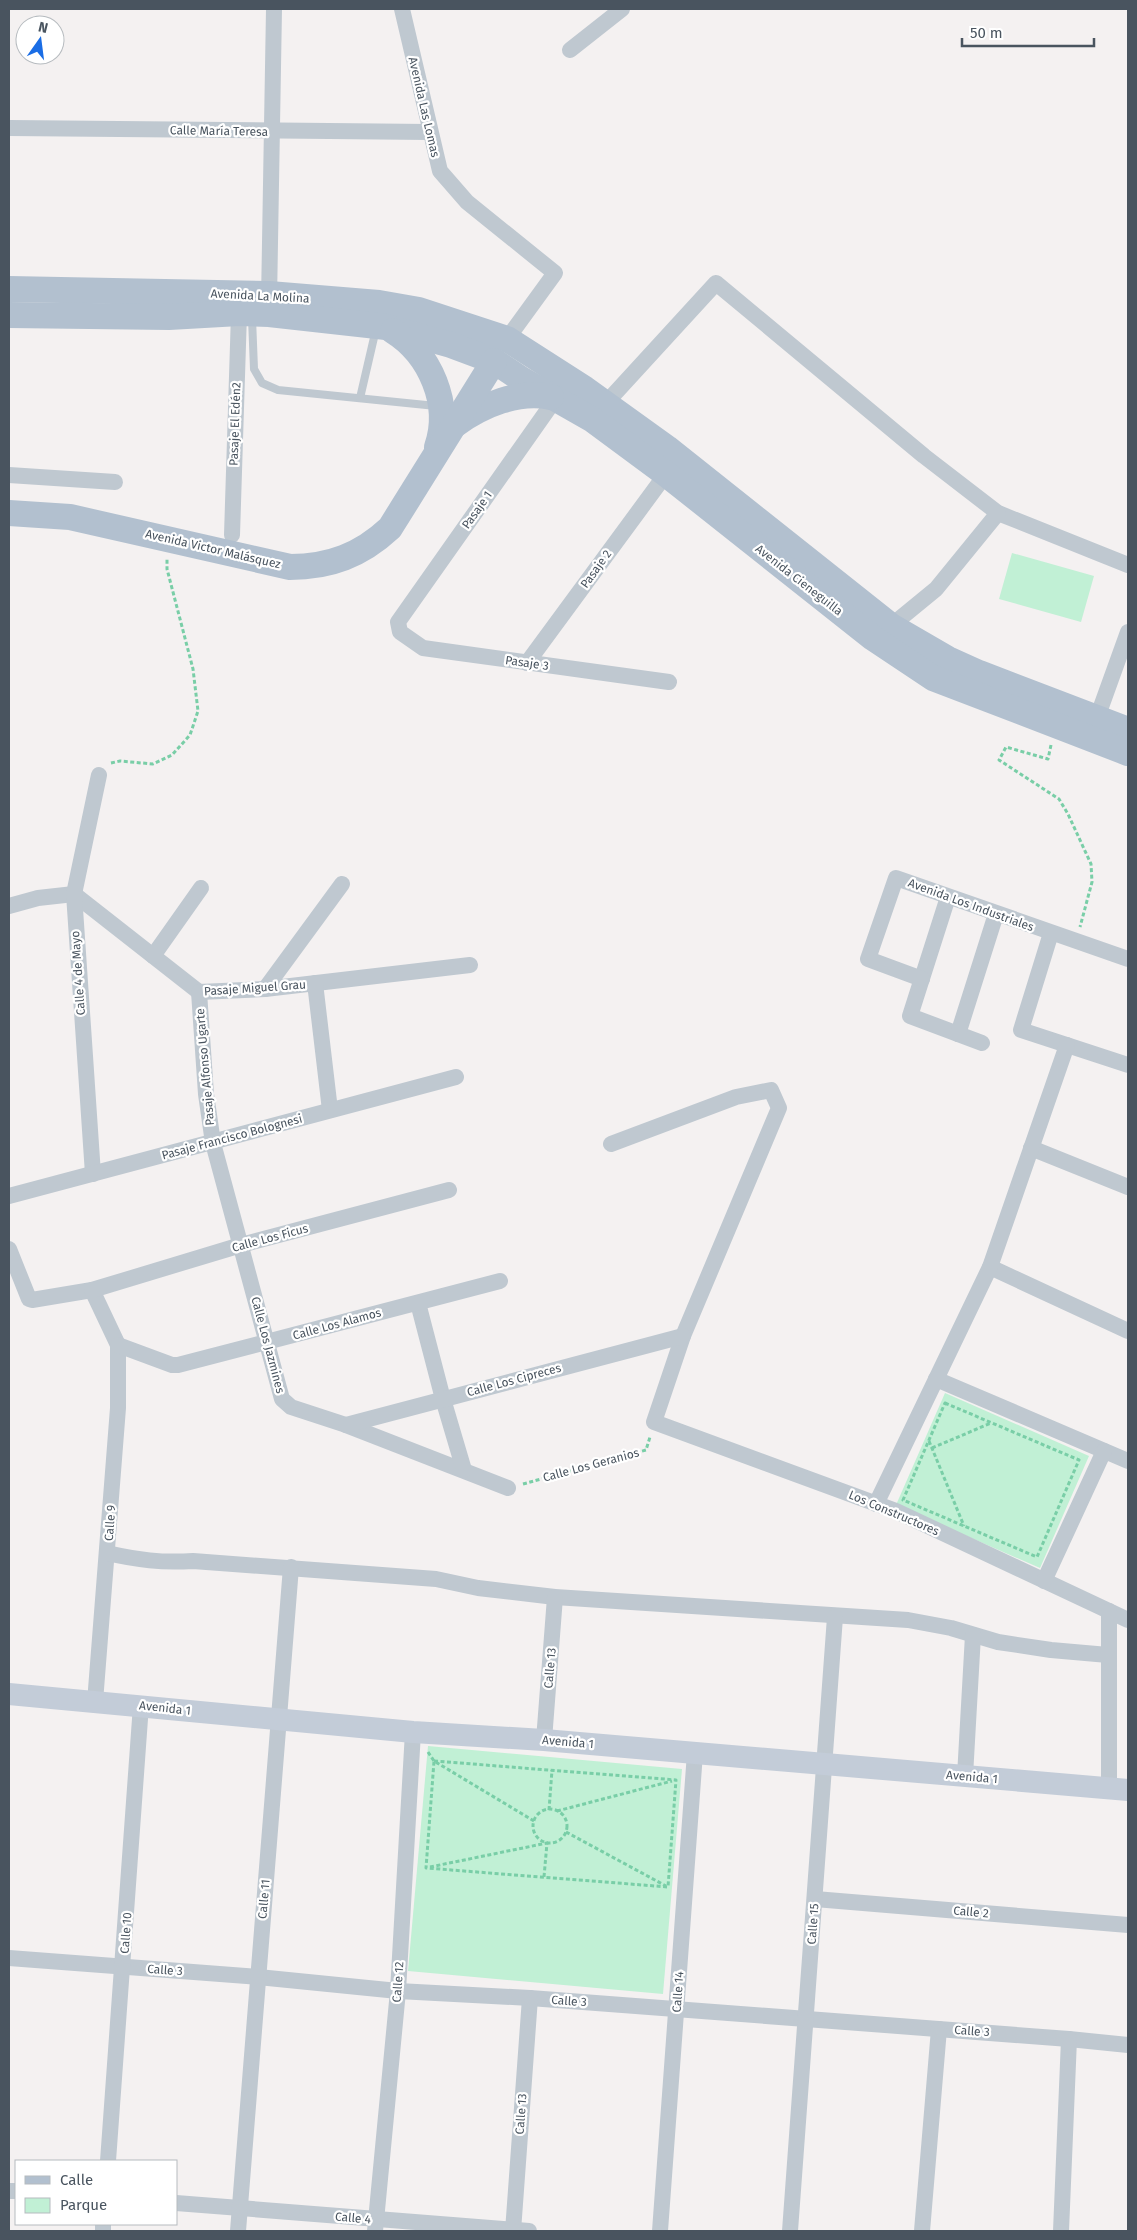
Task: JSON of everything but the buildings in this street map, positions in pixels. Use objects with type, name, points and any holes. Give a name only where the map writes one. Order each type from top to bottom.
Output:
[{"type":"main road","name":"Avenida La Molina","points":[[9,289],[257,309],[381,326],[451,345],[494,361]]},
{"type":"main road","name":"Avenida La Molina","points":[[9,315],[169,317],[257,309],[379,303],[419,310],[507,338]]},
{"type":"main road","points":[[381,326],[399,335],[422,357],[436,385],[447,416],[517,397],[537,394],[556,398]]},
{"type":"main road","name":"Avenida Cieneguilla","points":[[507,338],[606,403],[667,448],[933,678],[1128,754]]},
{"type":"main road","name":"Avenida Cieneguilla","points":[[494,361],[521,379],[593,420],[882,632],[979,673],[1128,730]]},
{"type":"main road","name":"Avenida Victor Malásquez","points":[[9,513],[70,517],[273,565],[308,567],[341,560],[355,554],[380,538],[390,528],[433,457],[447,416],[494,361]]},
{"type":"street","name":"Pasaje El Edén2","points":[[232,535],[257,309],[271,132],[274,9]]},
{"type":"street","name":"Avenida Las Lomas","points":[[402,9],[429,132],[440,171],[467,202],[555,273],[507,338]]},
{"type":"street","points":[[570,50],[622,9]]},
{"type":"street","name":"Calle María Teresa","points":[[9,128],[271,132],[429,132]]},
{"type":"street","points":[[606,403],[716,283],[924,456],[998,513],[1128,565]]},
{"type":"street","points":[[494,361],[507,338]]},
{"type":"street","name":"Pasaje 1","points":[[398,622],[556,398]]},
{"type":"street","name":"Pasaje 2","points":[[526,663],[666,474]]},
{"type":"street","points":[[9,475],[115,482]]},
{"type":"street","points":[[882,632],[936,589],[998,513]]},
{"type":"street","name":"Pasaje 3","points":[[398,622],[400,632],[423,648],[670,682]]},
{"type":"street","points":[[1097,718],[1128,632]]},
{"type":"street","name":"Calle 4 de Mayo","points":[[93,1174],[74,894],[99,775]]},
{"type":"street","name":"Avenida Los Industriales","points":[[922,979],[868,959],[896,878],[1128,959]]},
{"type":"street","points":[[265,989],[342,884]]},
{"type":"street","points":[[153,956],[201,888]]},
{"type":"street","points":[[9,906],[38,898],[74,894]]},
{"type":"street","name":"Pasaje Miguel Grau","points":[[74,894],[199,992],[265,989],[470,965]]},
{"type":"street","points":[[948,897],[910,1016],[982,1043]]},
{"type":"street","points":[[958,1034],[996,914]]},
{"type":"street","points":[[1051,933],[1021,1030],[1128,1065]]},
{"type":"street","points":[[316,983],[330,1110]]},
{"type":"street","name":"Pasaje Alfonso Ugarte","points":[[199,992],[206,1094],[213,1142]]},
{"type":"street","points":[[876,1504],[990,1268],[1067,1045]]},
{"type":"street","name":"Pasaje Francisco Bolognesi","points":[[9,1196],[456,1077]]},
{"type":"street","points":[[611,1144],[736,1097],[771,1090],[779,1108],[682,1336],[654,1422]]},
{"type":"street","name":"Calle Los Jazmines","points":[[213,1142],[285,1403],[291,1407],[346,1425],[508,1488]]},
{"type":"street","points":[[1032,1148],[1128,1187]]},
{"type":"street","name":"Calle Los Ficus","points":[[9,1249],[29,1299],[32,1300],[92,1290],[241,1245],[449,1190]]},
{"type":"street","points":[[990,1268],[1128,1331]]},
{"type":"street","name":"Calle Los Alamos","points":[[118,1345],[172,1365],[178,1365],[500,1281]]},
{"type":"street","points":[[92,1290],[118,1345]]},
{"type":"street","points":[[418,1303],[464,1470]]},
{"type":"street","name":"Calle Los Cipreces","points":[[346,1425],[682,1336]]},
{"type":"street","name":"Calle 9","points":[[95,1702],[118,1408],[118,1345]]},
{"type":"street","points":[[936,1379],[1128,1461]]},
{"type":"street","name":"Los Constructores","points":[[654,1422],[896,1511],[1128,1620]]},
{"type":"street","points":[[1044,1581],[1104,1451]]},
{"type":"street","points":[[107,1553],[164,1563],[193,1561],[436,1579],[478,1588],[555,1597],[835,1617],[908,1620],[951,1628],[998,1642],[1044,1649],[1108,1655]]},
{"type":"street","name":"Calle 11","points":[[238,2231],[291,1567]]},
{"type":"street","name":"Calle 13","points":[[544,1740],[555,1597]]},
{"type":"street","points":[[1109,1611],[1108,1655],[1119,1789]]},
{"type":"street","name":"Calle 15","points":[[790,2231],[835,1617]]},
{"type":"street","points":[[965,1776],[973,1635]]},
{"type":"street","name":"Avenida 1","points":[[9,1694],[413,1732],[544,1740],[1119,1789]]},
{"type":"street","name":"Calle 10","points":[[108,2160],[124,1967],[141,1705]]},
{"type":"street","name":"Calle 12","points":[[376,2226],[398,1991],[413,1732]]},
{"type":"street","name":"Calle 14","points":[[660,2231],[695,1753]]},
{"type":"street","name":"Calle 2","points":[[815,1899],[1128,1924]]},
{"type":"street","name":"Calle 3","points":[[9,1958],[258,1977],[398,1991],[530,1998],[1069,2039],[1128,2046]]},
{"type":"street","name":"Calle 13","points":[[518,2231],[530,1998]]},
{"type":"street","points":[[922,2231],[939,2029]]},
{"type":"street","points":[[1061,2231],[1069,2039]]},
{"type":"street","name":"Calle 4","points":[[178,2203],[239,2208],[376,2226],[518,2231]]},
{"type":"lane","points":[[257,309],[254,369],[262,383],[278,390],[360,398],[447,416]]},
{"type":"lane","points":[[360,398],[381,326]]},
{"type":"path","points":[[120,761],[154,764],[172,755],[190,735],[198,711],[193,669],[167,569]]},
{"type":"path","points":[[1050,737],[1052,748],[1048,759],[1006,746],[999,760],[1059,799],[1091,864],[1092,882],[1076,942]]},
{"type":"path","points":[[945,1403],[1079,1460],[1037,1557],[904,1500],[929,1441],[945,1403]]},
{"type":"path","name":"Calle Los Geranios","points":[[508,1488],[646,1450],[654,1422]]},
{"type":"path","points":[[932,1448],[992,1422]]},
{"type":"path","points":[[929,1441],[964,1526]]},
{"type":"path","points":[[413,1732],[434,1761],[534,1821]]},
{"type":"path","points":[[668,1887],[676,1780],[695,1753]]},
{"type":"path","points":[[434,1761],[676,1780]]},
{"type":"path","points":[[426,1868],[434,1761]]},
{"type":"path","points":[[549,1810],[552,1770]]},
{"type":"path","points":[[547,1843],[537,1837],[533,1827],[534,1821],[541,1812],[557,1811],[676,1780]]},
{"type":"path","points":[[426,1868],[557,1842],[566,1832],[565,1818],[557,1811]]},
{"type":"path","points":[[566,1832],[668,1887]]},
{"type":"path","points":[[544,1877],[547,1843]]},
{"type":"path","points":[[405,1867],[685,1889]]},
{"type":"green space","points":[[1012,553],[1094,576],[1081,622],[999,599]]},
{"type":"green space","points":[[945,1393],[1089,1456],[1040,1568],[896,1505]]},
{"type":"green space","points":[[428,1746],[682,1769],[663,1994],[408,1971]]}]
